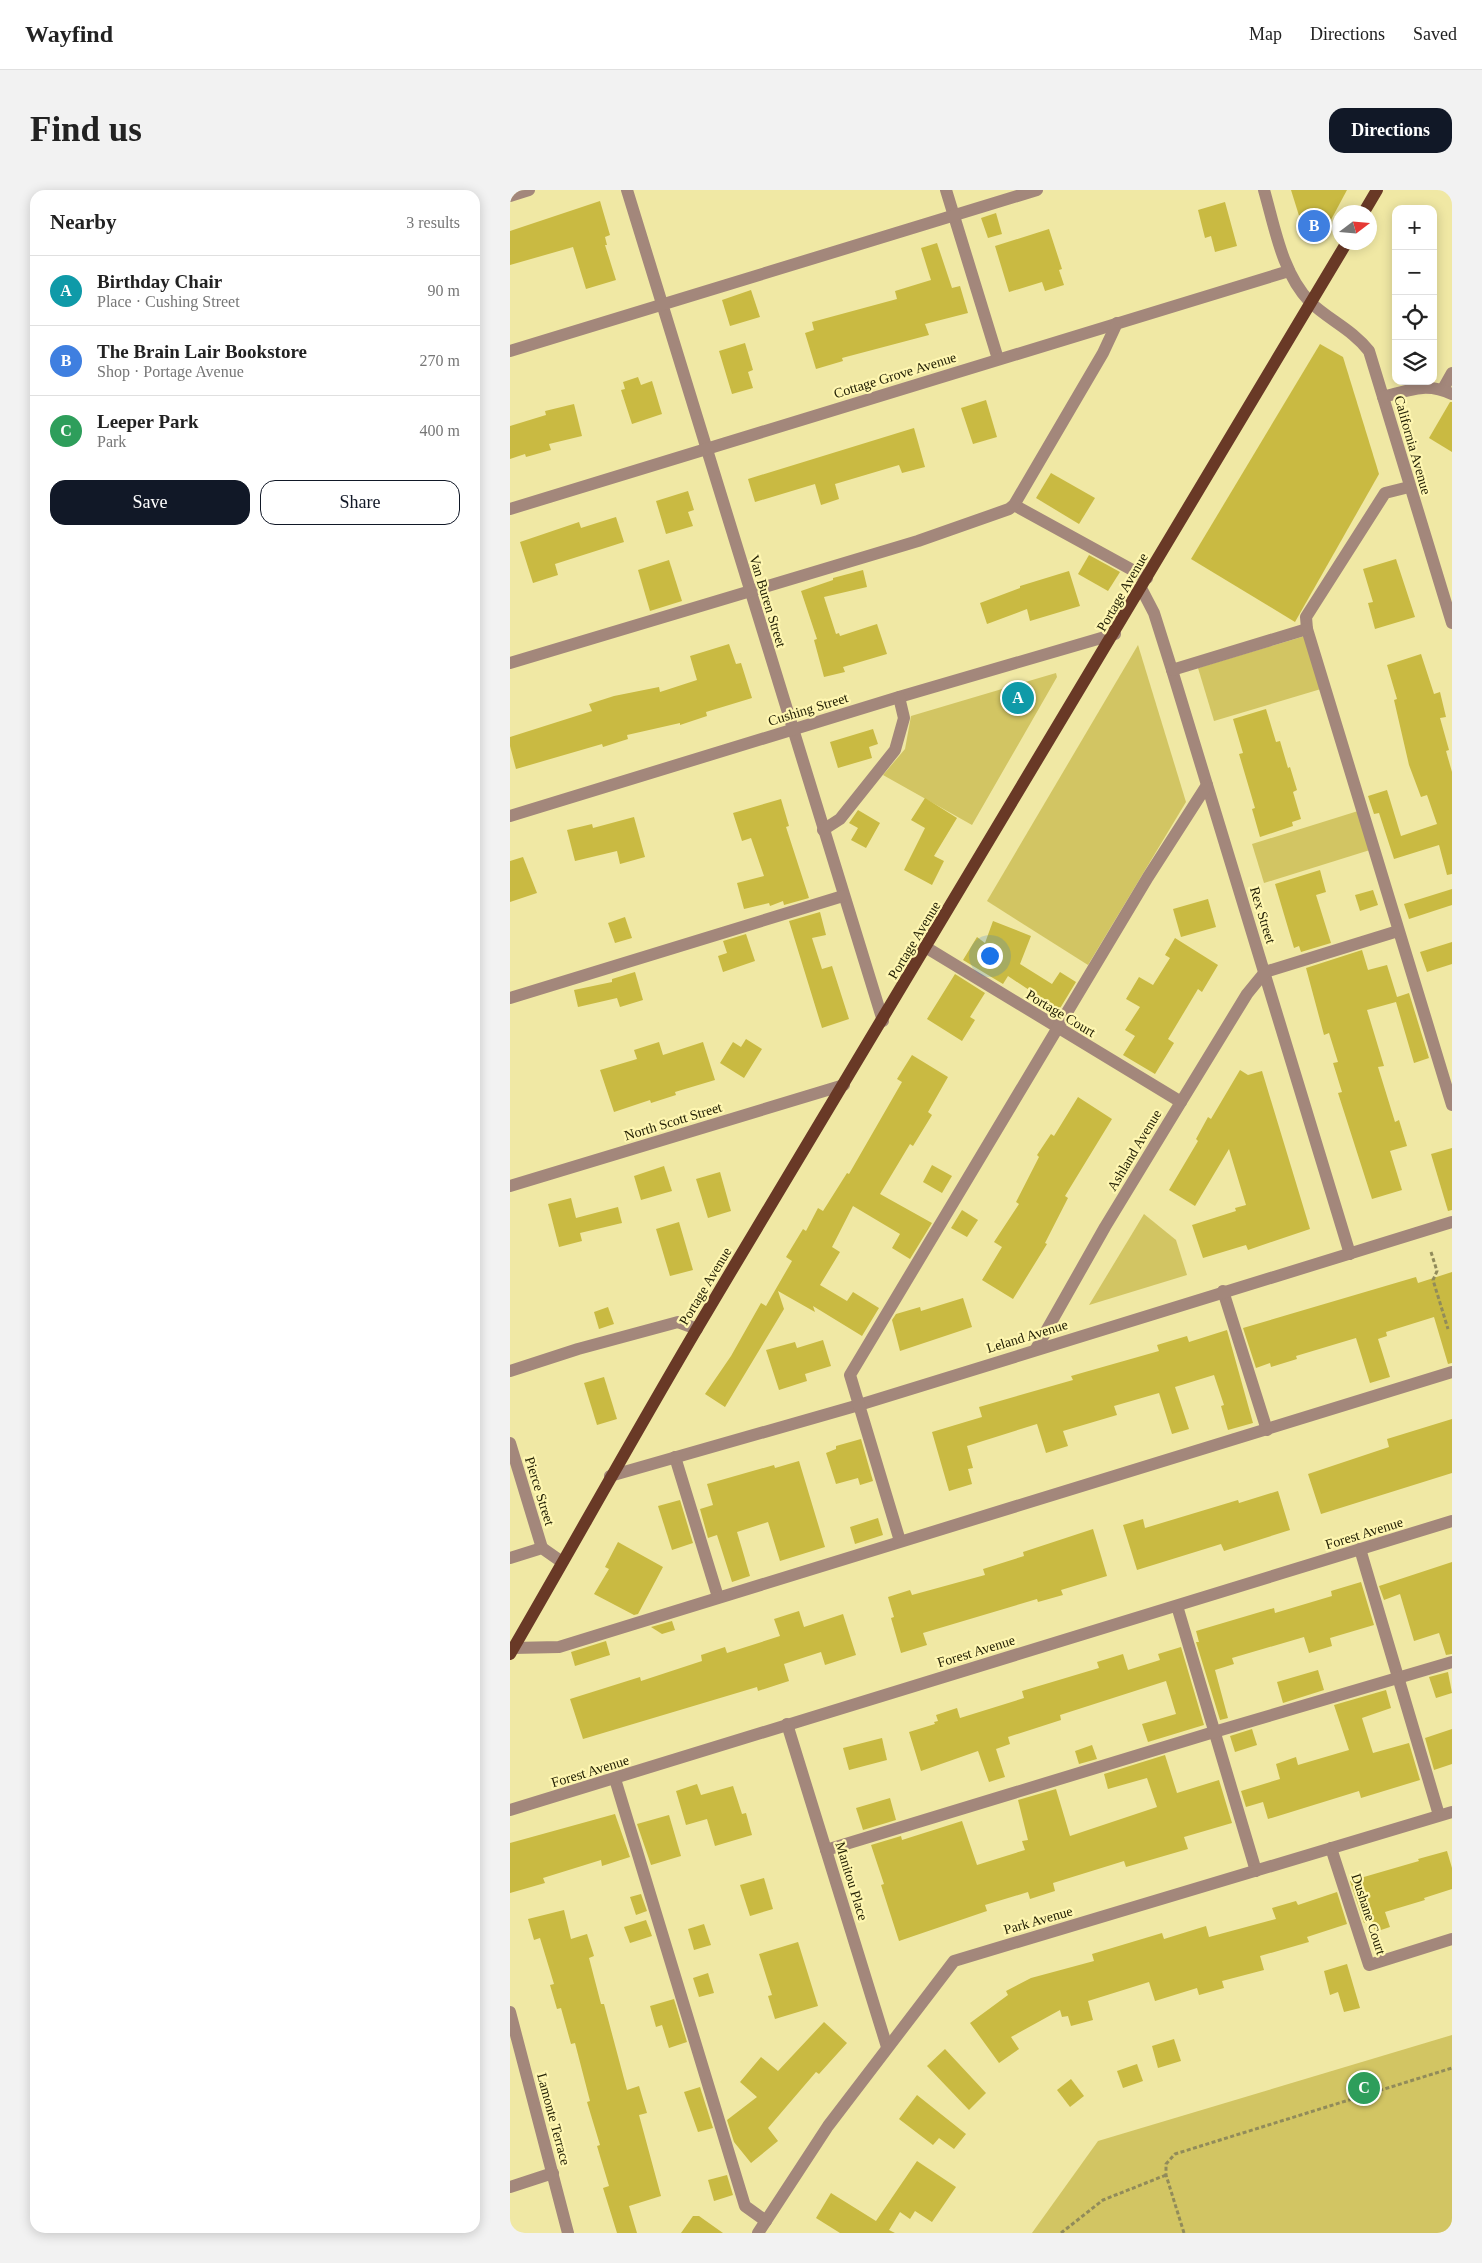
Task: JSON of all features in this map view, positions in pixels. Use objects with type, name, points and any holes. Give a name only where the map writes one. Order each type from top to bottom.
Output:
[{"type":"main road","points":[[1368,205],[1378,190]]},
{"type":"main road","name":"Portage Avenue","points":[[512,1651],[610,1476],[697,1329],[1115,634],[1342,250]]},
{"type":"street","points":[[510,196],[529,190]]},
{"type":"street","name":"Van Buren Street","points":[[627,190],[883,1021]]},
{"type":"street","points":[[946,190],[998,359]]},
{"type":"street","points":[[510,351],[1037,190]]},
{"type":"street","name":"California Avenue","points":[[1264,190],[1289,271],[1298,288],[1311,303],[1358,337],[1369,350],[1452,623]]},
{"type":"street","name":"Cottage Grove Avenue","points":[[510,509],[1289,271]]},
{"type":"street","points":[[510,664],[1004,512],[1014,505],[1103,353],[1117,323]]},
{"type":"street","points":[[1383,397],[1427,386],[1447,391],[1452,374]]},
{"type":"street","points":[[1409,486],[1385,493],[1306,617],[1307,629],[1452,1104]]},
{"type":"street","points":[[1014,505],[1144,583]]},
{"type":"street","name":"Rex Street","points":[[1144,583],[1265,972],[1350,1254]]},
{"type":"street","points":[[1172,670],[1307,629]]},
{"type":"street","name":"Cushing Street","points":[[510,816],[899,697],[1115,634]]},
{"type":"street","points":[[823,830],[840,819],[895,750],[904,718],[899,697]]},
{"type":"street","points":[[900,1541],[850,1375],[1148,877],[1207,785]]},
{"type":"street","points":[[510,998],[843,896]]},
{"type":"street","points":[[1265,972],[1398,931]]},
{"type":"street","name":"Portage Court","points":[[927,948],[1181,1102]]},
{"type":"street","name":"Ashland Avenue","points":[[1036,1349],[1105,1227],[1247,994],[1265,972]]},
{"type":"street","name":"North Scott Street","points":[[510,1186],[844,1085]]},
{"type":"street","name":"Leland Avenue","points":[[610,1476],[859,1405],[1452,1222]]},
{"type":"street","points":[[1223,1292],[1267,1430]]},
{"type":"street","points":[[510,1371],[578,1349],[678,1322],[697,1329]]},
{"type":"street","points":[[512,1651],[559,1647],[1452,1372]]},
{"type":"street","name":"Pierce Street","points":[[510,1443],[542,1548]]},
{"type":"street","points":[[675,1458],[718,1597]]},
{"type":"street","name":"Forest Avenue","points":[[510,1810],[1452,1521]]},
{"type":"street","points":[[510,1558],[542,1548],[562,1562]]},
{"type":"street","points":[[1360,1549],[1439,1815]]},
{"type":"street","points":[[1178,1606],[1256,1871]]},
{"type":"street","points":[[826,1850],[1452,1662]]},
{"type":"street","name":"Manitou Place","points":[[787,1724],[887,2047]]},
{"type":"street","points":[[615,1779],[745,2206],[766,2221]]},
{"type":"street","name":"Park Avenue","points":[[758,2233],[828,2126],[954,1961],[1452,1812]]},
{"type":"street","name":"Dushane Court","points":[[1331,1848],[1369,1965],[1452,1939]]},
{"type":"street","name":"Lamonte Terrace","points":[[510,2012],[568,2233]]},
{"type":"street","points":[[510,2187],[553,2173]]},
{"type":"path","points":[[1431,1252],[1437,1271],[1433,1280],[1448,1329]]},
{"type":"path","points":[[1184,2233],[1166,2175],[1166,2164],[1174,2154],[1187,2148],[1452,2068]]},
{"type":"path","points":[[1061,2233],[1103,2200],[1166,2175]]},
{"type":"shaded area","points":[[1305,636],[1321,689],[1214,721],[1198,668]]},
{"type":"shaded area","points":[[1138,645],[1186,802],[1088,965],[987,901]]},
{"type":"shaded area","points":[[1056,673],[1057,677],[972,825],[883,775],[905,749],[911,716]]},
{"type":"shaded area","points":[[1358,811],[1370,850],[1264,883],[1252,844]]},
{"type":"shaded area","points":[[1144,1214],[1176,1240],[1187,1275],[1089,1305]]},
{"type":"shaded area","points":[[1452,2035],[1452,2233],[1032,2233],[1098,2141]]},
{"type":"building","points":[[1291,190],[1347,190],[1339,205],[1332,205],[1332,218],[1325,231],[1306,238]]},
{"type":"building","points":[[600,201],[610,235],[605,237],[607,245],[605,245],[616,280],[586,289],[573,247],[510,265],[510,231]]},
{"type":"building","points":[[1225,202],[1237,246],[1215,252],[1211,236],[1205,238],[1198,210]]},
{"type":"building","points":[[996,213],[1002,234],[988,238],[981,218]]},
{"type":"building","points":[[1049,229],[1062,269],[1059,270],[1064,285],[1045,291],[1042,282],[1009,292],[995,246]]},
{"type":"building","points":[[937,243],[952,288],[960,286],[968,313],[925,324],[929,335],[842,358],[843,361],[816,369],[805,333],[814,330],[812,322],[897,299],[895,291],[931,280],[921,248]]},
{"type":"building","points":[[751,290],[760,317],[730,326],[722,300]]},
{"type":"building","points":[[745,343],[753,370],[748,372],[753,388],[732,394],[719,351]]},
{"type":"building","points":[[1320,344],[1343,357],[1379,474],[1295,622],[1191,559]]},
{"type":"building","points":[[638,377],[641,385],[652,381],[662,414],[632,424],[621,390],[625,389],[623,382]]},
{"type":"building","points":[[986,400],[997,437],[973,444],[961,408]]},
{"type":"building","points":[[1450,402],[1452,402],[1452,452],[1429,438]]},
{"type":"building","points":[[574,404],[582,436],[549,444],[551,450],[526,457],[525,454],[510,459],[510,426],[546,415],[545,411]]},
{"type":"building","points":[[914,428],[925,467],[902,473],[899,465],[835,484],[839,499],[821,505],[815,484],[755,502],[748,479]]},
{"type":"building","points":[[1051,473],[1095,498],[1079,524],[1036,498]]},
{"type":"building","points":[[688,491],[694,510],[688,512],[693,526],[666,534],[656,501]]},
{"type":"building","points":[[616,517],[624,542],[555,564],[558,575],[533,583],[520,542],[579,522],[581,528]]},
{"type":"building","points":[[1089,555],[1120,572],[1108,591],[1078,574]]},
{"type":"building","points":[[1396,559],[1415,617],[1375,629],[1368,603],[1373,602],[1363,569]]},
{"type":"building","points":[[669,560],[682,601],[650,611],[638,570]]},
{"type":"building","points":[[863,570],[867,587],[824,597],[836,634],[839,633],[840,636],[877,624],[887,654],[843,667],[845,672],[824,677],[814,640],[817,639],[801,591],[833,580],[833,578]]},
{"type":"building","points":[[1069,571],[1080,606],[1030,621],[1027,609],[987,624],[980,603],[1020,588],[1020,586]]},
{"type":"building","points":[[729,644],[736,664],[741,663],[752,698],[706,712],[707,716],[680,725],[680,723],[627,735],[628,739],[603,747],[602,744],[516,769],[510,746],[510,737],[592,711],[589,704],[614,696],[659,687],[660,692],[697,680],[690,656]]},
{"type":"building","points":[[1421,654],[1434,694],[1440,692],[1446,717],[1440,718],[1449,750],[1446,751],[1452,772],[1452,874],[1447,875],[1439,845],[1394,859],[1379,813],[1374,814],[1368,796],[1387,790],[1401,836],[1437,824],[1427,795],[1421,797],[1409,765],[1394,700],[1397,699],[1387,665]]},
{"type":"building","points":[[1266,709],[1276,742],[1280,741],[1288,768],[1290,767],[1297,790],[1293,792],[1301,819],[1292,822],[1293,826],[1260,837],[1252,809],[1255,808],[1239,754],[1243,753],[1233,719]]},
{"type":"building","points":[[873,729],[878,744],[869,747],[872,758],[838,768],[830,742]]},
{"type":"building","points":[[925,798],[957,818],[934,856],[944,861],[932,885],[904,870],[925,828],[911,820]]},
{"type":"building","points":[[781,799],[789,826],[786,827],[809,898],[784,905],[783,901],[770,906],[769,903],[744,909],[737,883],[764,876],[751,838],[742,841],[733,813]]},
{"type":"building","points":[[858,810],[880,823],[866,848],[851,840],[858,828],[849,823]]},
{"type":"building","points":[[634,817],[645,857],[620,864],[617,851],[575,861],[567,830],[592,824],[593,828]]},
{"type":"building","points":[[523,857],[537,893],[510,902],[510,861]]},
{"type":"building","points":[[1320,870],[1326,892],[1316,895],[1331,943],[1301,952],[1299,946],[1294,948],[1275,884]]},
{"type":"building","points":[[1452,889],[1452,905],[1409,919],[1404,904]]},
{"type":"building","points":[[1373,890],[1378,905],[1360,911],[1355,895]]},
{"type":"building","points":[[1208,899],[1216,927],[1181,937],[1173,909]]},
{"type":"building","points":[[820,912],[826,935],[812,938],[822,969],[832,966],[849,1019],[822,1028],[789,921]]},
{"type":"building","points":[[625,917],[632,938],[615,943],[608,923]]},
{"type":"building","points":[[993,921],[1031,936],[1020,964],[1052,984],[1060,972],[1076,982],[1059,1010],[1008,976],[1003,984],[963,960],[977,937],[985,943]]},
{"type":"building","points":[[746,934],[755,961],[723,972],[718,956],[727,953],[723,941]]},
{"type":"building","points":[[1175,938],[1218,965],[1202,992],[1198,989],[1168,1039],[1174,1043],[1155,1074],[1123,1055],[1135,1036],[1125,1030],[1140,1007],[1126,999],[1139,977],[1153,985],[1170,958],[1165,955]]},
{"type":"building","points":[[1452,942],[1452,964],[1427,972],[1420,952]]},
{"type":"building","points":[[1362,950],[1368,970],[1387,965],[1397,997],[1409,993],[1429,1058],[1414,1063],[1396,1002],[1367,1010],[1384,1066],[1378,1067],[1395,1122],[1399,1120],[1407,1146],[1390,1151],[1402,1190],[1372,1199],[1338,1093],[1342,1092],[1333,1063],[1338,1062],[1329,1033],[1324,1035],[1306,968]]},
{"type":"building","points":[[635,972],[643,1000],[620,1007],[617,998],[578,1007],[574,990],[612,982],[612,979]]},
{"type":"building","points":[[955,974],[985,993],[970,1017],[975,1020],[962,1041],[927,1019]]},
{"type":"building","points":[[746,1039],[762,1049],[744,1078],[720,1063],[733,1042],[741,1047]]},
{"type":"building","points":[[659,1042],[663,1055],[703,1042],[715,1080],[675,1092],[676,1095],[651,1103],[650,1100],[614,1112],[600,1070],[637,1059],[634,1050]]},
{"type":"building","points":[[912,1055],[948,1077],[928,1112],[932,1115],[913,1146],[910,1144],[880,1194],[932,1223],[910,1259],[892,1248],[900,1234],[853,1206],[832,1247],[840,1252],[820,1285],[847,1301],[853,1292],[879,1308],[862,1336],[813,1306],[815,1312],[778,1291],[784,1309],[725,1407],[705,1394],[731,1356],[761,1303],[766,1306],[792,1261],[786,1257],[803,1229],[806,1231],[818,1208],[823,1211],[847,1173],[849,1174],[902,1082],[897,1079]]},
{"type":"building","points":[[1240,1070],[1248,1075],[1262,1071],[1310,1229],[1248,1250],[1246,1245],[1203,1258],[1192,1225],[1236,1211],[1235,1208],[1246,1205],[1229,1149],[1195,1206],[1169,1190],[1198,1141],[1196,1139],[1208,1117],[1211,1119]]},
{"type":"building","points":[[1078,1097],[1112,1119],[1065,1196],[1068,1198],[1045,1243],[1047,1244],[1013,1299],[982,1280],[1002,1247],[994,1242],[1019,1204],[1016,1202],[1039,1157],[1037,1155],[1051,1134],[1054,1136]]},
{"type":"building","points":[[1452,1148],[1452,1210],[1448,1211],[1431,1154]]},
{"type":"building","points":[[932,1165],[952,1176],[942,1193],[923,1182]]},
{"type":"building","points":[[664,1166],[672,1191],[641,1200],[634,1176]]},
{"type":"building","points":[[720,1172],[731,1211],[708,1218],[696,1179]]},
{"type":"building","points":[[571,1198],[576,1218],[618,1207],[622,1223],[580,1233],[582,1241],[559,1247],[548,1204]]},
{"type":"building","points":[[962,1210],[978,1220],[967,1237],[951,1228]]},
{"type":"building","points":[[679,1222],[693,1270],[670,1276],[656,1229]]},
{"type":"building","points":[[1452,1272],[1452,1363],[1448,1364],[1434,1317],[1386,1332],[1387,1336],[1378,1339],[1390,1377],[1370,1383],[1356,1338],[1296,1356],[1297,1359],[1271,1367],[1270,1363],[1256,1368],[1243,1328],[1416,1277],[1418,1283]]},
{"type":"building","points":[[963,1298],[972,1327],[900,1351],[892,1320],[896,1314],[920,1307],[921,1311]]},
{"type":"building","points":[[608,1307],[614,1324],[599,1329],[594,1312]]},
{"type":"building","points":[[1227,1330],[1253,1423],[1228,1430],[1221,1406],[1224,1405],[1214,1375],[1175,1387],[1189,1429],[1172,1434],[1159,1393],[1114,1406],[1117,1415],[1063,1431],[1068,1446],[1046,1453],[1037,1424],[967,1446],[973,1468],[968,1469],[972,1484],[949,1491],[932,1432],[982,1417],[979,1407],[1073,1380],[1071,1376],[1159,1351],[1157,1345],[1187,1336],[1189,1342]]},
{"type":"building","points":[[823,1340],[831,1366],[805,1374],[807,1381],[779,1390],[766,1350],[795,1342],[797,1348]]},
{"type":"building","points":[[604,1377],[617,1419],[597,1425],[584,1383]]},
{"type":"building","points":[[1452,1419],[1452,1473],[1321,1514],[1308,1474],[1389,1447],[1387,1439]]},
{"type":"building","points":[[861,1439],[873,1481],[860,1485],[858,1478],[836,1484],[826,1453],[836,1449],[836,1446]]},
{"type":"building","points":[[799,1461],[825,1547],[780,1561],[768,1522],[737,1532],[750,1576],[732,1582],[717,1535],[708,1538],[700,1509],[713,1505],[707,1484],[774,1465],[775,1468]]},
{"type":"building","points":[[1278,1491],[1290,1530],[1224,1551],[1221,1544],[1137,1570],[1123,1525],[1143,1519],[1145,1528],[1238,1500],[1239,1503]]},
{"type":"building","points":[[680,1500],[693,1543],[672,1550],[658,1506]]},
{"type":"building","points":[[878,1518],[883,1535],[855,1544],[850,1527]]},
{"type":"building","points":[[1093,1529],[1107,1576],[1061,1590],[1063,1595],[1038,1602],[1037,1599],[923,1633],[927,1645],[901,1653],[891,1618],[894,1617],[888,1597],[910,1590],[912,1595],[985,1575],[983,1569],[1024,1556],[1023,1552]]},
{"type":"building","points":[[618,1542],[663,1567],[638,1614],[634,1615],[594,1594],[609,1569],[605,1567]]},
{"type":"building","points":[[1452,1562],[1452,1654],[1446,1655],[1439,1633],[1414,1641],[1400,1594],[1384,1600],[1379,1586]]},
{"type":"building","points":[[1361,1582],[1374,1625],[1330,1638],[1332,1646],[1309,1653],[1304,1637],[1232,1658],[1234,1664],[1215,1670],[1228,1718],[1220,1720],[1196,1642],[1199,1642],[1196,1631],[1274,1608],[1275,1613],[1332,1596],[1331,1591]]},
{"type":"building","points":[[799,1611],[804,1627],[843,1614],[856,1655],[825,1665],[821,1652],[784,1664],[789,1681],[758,1691],[757,1687],[583,1739],[570,1699],[640,1677],[641,1681],[702,1661],[701,1655],[725,1647],[727,1653],[780,1636],[774,1619]]},
{"type":"building","points":[[672,1621],[675,1630],[662,1634],[651,1627]]},
{"type":"building","points":[[606,1641],[610,1655],[575,1666],[571,1652]]},
{"type":"building","points":[[1181,1647],[1204,1725],[1148,1742],[1142,1724],[1176,1714],[1166,1681],[1060,1715],[1061,1720],[1008,1737],[1010,1744],[996,1749],[1005,1777],[989,1782],[978,1751],[921,1771],[909,1732],[935,1724],[934,1722],[938,1721],[936,1715],[957,1708],[960,1718],[1024,1698],[1022,1691],[1099,1668],[1097,1662],[1123,1654],[1128,1670],[1160,1660],[1158,1654]]},
{"type":"building","points":[[1318,1670],[1324,1690],[1283,1703],[1277,1682]]},
{"type":"building","points":[[1448,1672],[1452,1693],[1436,1698],[1429,1677]]},
{"type":"building","points":[[1386,1690],[1391,1708],[1362,1718],[1373,1753],[1409,1743],[1420,1780],[1361,1798],[1359,1791],[1268,1819],[1263,1802],[1246,1807],[1241,1791],[1280,1779],[1276,1764],[1296,1757],[1298,1765],[1349,1750],[1334,1705]]},
{"type":"building","points":[[1252,1729],[1257,1745],[1235,1752],[1230,1736]]},
{"type":"building","points":[[1452,1729],[1452,1764],[1434,1770],[1425,1738]]},
{"type":"building","points":[[882,1738],[887,1760],[849,1770],[843,1748]]},
{"type":"building","points":[[1092,1745],[1097,1759],[1079,1764],[1075,1751]]},
{"type":"building","points":[[1165,1755],[1177,1793],[1219,1780],[1232,1823],[1184,1837],[1188,1849],[1126,1867],[1124,1861],[1053,1883],[1055,1891],[1030,1899],[1028,1892],[985,1905],[987,1911],[899,1941],[881,1885],[884,1884],[871,1845],[901,1836],[902,1840],[962,1821],[977,1865],[1025,1850],[1022,1841],[1028,1840],[1018,1800],[1056,1789],[1070,1836],[1157,1807],[1147,1778],[1108,1789],[1104,1774]]},
{"type":"building","points":[[697,1784],[701,1795],[733,1786],[742,1814],[746,1813],[752,1835],[715,1846],[707,1819],[686,1825],[676,1791]]},
{"type":"building","points":[[890,1798],[896,1820],[863,1830],[856,1808]]},
{"type":"building","points":[[615,1814],[630,1857],[602,1866],[601,1860],[543,1878],[545,1883],[510,1893],[510,1843]]},
{"type":"building","points":[[669,1815],[681,1856],[651,1865],[637,1824]]},
{"type":"building","points":[[1447,1851],[1452,1868],[1452,1889],[1424,1898],[1425,1900],[1385,1912],[1390,1927],[1375,1932],[1371,1920],[1364,1923],[1350,1881]]},
{"type":"building","points":[[764,1878],[773,1909],[750,1916],[740,1885]]},
{"type":"building","points":[[1337,1892],[1347,1924],[1307,1937],[1309,1942],[1260,1956],[1264,1970],[1222,1981],[1224,1988],[1199,1995],[1197,1988],[1155,2001],[1149,1982],[1088,2001],[1093,2020],[1071,2026],[1068,2016],[1062,2017],[1060,2010],[1011,2037],[1019,2049],[999,2063],[970,2023],[1008,1995],[1006,1991],[1031,1978],[1094,1961],[1092,1954],[1162,1933],[1164,1939],[1206,1926],[1209,1937],[1276,1919],[1272,1908],[1296,1901],[1298,1905]]},
{"type":"building","points":[[641,1894],[647,1911],[636,1915],[630,1897]]},
{"type":"building","points":[[564,1910],[571,1939],[587,1934],[594,1956],[589,1958],[601,2004],[604,2004],[627,2090],[639,2086],[647,2113],[639,2115],[661,2196],[629,2206],[637,2233],[617,2233],[603,2188],[609,2186],[597,2146],[600,2145],[587,2102],[590,2101],[575,2043],[571,2044],[561,2008],[557,2009],[550,1985],[554,1984],[540,1938],[534,1940],[528,1919]]},
{"type":"building","points":[[646,1920],[652,1936],[630,1943],[624,1927]]},
{"type":"building","points":[[704,1924],[711,1945],[694,1950],[688,1929]]},
{"type":"building","points":[[798,1942],[818,2006],[775,2019],[768,1996],[772,1995],[759,1954]]},
{"type":"building","points":[[1347,1964],[1360,2008],[1344,2012],[1338,1992],[1330,1995],[1324,1971]]},
{"type":"building","points":[[708,1973],[714,1993],[699,1997],[693,1978]]},
{"type":"building","points":[[674,1999],[687,2042],[669,2048],[662,2025],[656,2027],[650,2006]]},
{"type":"building","points":[[824,2022],[847,2043],[819,2074],[816,2072],[768,2128],[778,2141],[751,2163],[734,2142],[727,2120],[757,2097],[740,2082],[761,2057],[778,2071]]},
{"type":"building","points":[[1174,2039],[1181,2061],[1158,2068],[1152,2046]]},
{"type":"building","points":[[945,2049],[986,2093],[969,2110],[927,2066]]},
{"type":"building","points":[[1137,2064],[1143,2081],[1123,2088],[1117,2071]]},
{"type":"building","points":[[1071,2079],[1084,2096],[1070,2107],[1057,2090]]},
{"type":"building","points":[[700,2087],[713,2128],[698,2132],[684,2092]]},
{"type":"building","points":[[917,2095],[966,2134],[954,2149],[939,2138],[933,2145],[899,2119]]},
{"type":"building","points":[[917,2161],[956,2187],[932,2222],[915,2211],[910,2219],[900,2212],[889,2230],[895,2233],[840,2233],[816,2218],[831,2193],[876,2221]]},
{"type":"building","points":[[727,2175],[733,2195],[714,2201],[708,2180]]},
{"type":"building","points":[[693,2216],[699,2216],[723,2233],[681,2233]]},
{"type":"place","name":"The Brain Lair Bookstore","points":[[1314,226]]},
{"type":"place","name":"Birthday Chair","points":[[1018,698]]},
{"type":"place","name":"Leeper Park","points":[[1364,2088]]}]
